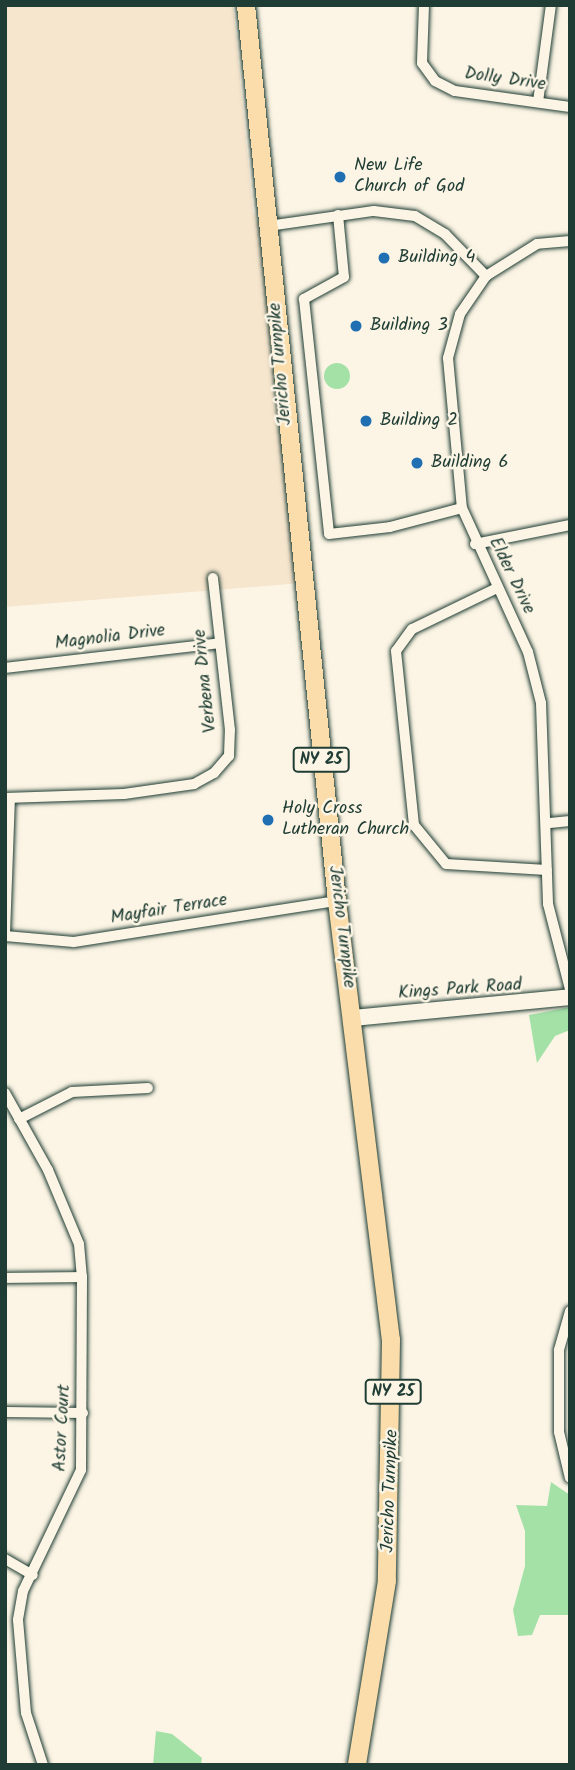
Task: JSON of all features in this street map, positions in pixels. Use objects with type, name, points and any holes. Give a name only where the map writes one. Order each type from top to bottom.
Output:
[{"type":"main road","name":"Jericho Turnpike","points":[[246,5],[337,901],[385,1269],[394,1420],[382,1625],[357,1765]]},
{"type":"street","name":"Dolly Drive","points":[[424,5],[422,63],[435,81],[455,91],[570,107]]},
{"type":"street","points":[[538,102],[551,5]]},
{"type":"street","points":[[338,215],[344,277],[304,299],[329,534],[390,527],[462,508]]},
{"type":"street","points":[[268,226],[338,215],[415,216],[445,234],[486,276]]},
{"type":"street","name":"Elder Drive","points":[[570,241],[537,244],[486,276],[460,314],[448,358],[462,508],[475,544],[528,652],[541,703],[550,823],[547,870],[555,946],[570,989]]},
{"type":"street","points":[[475,544],[570,525]]},
{"type":"street","name":"Verbena Drive","points":[[8,798],[124,794],[194,784],[214,773],[229,756],[230,730],[213,578]]},
{"type":"street","points":[[497,588],[412,629],[396,650],[414,825],[446,864],[547,870]]},
{"type":"street","name":"Magnolia Drive","points":[[5,668],[220,643]]},
{"type":"street","points":[[5,935],[8,798]]},
{"type":"street","points":[[550,823],[570,821]]},
{"type":"street","name":"Mayfair Terrace","points":[[5,935],[74,942],[337,901]]},
{"type":"street","name":"Kings Park Road","points":[[353,1018],[570,998]]},
{"type":"street","points":[[19,1119],[72,1092],[148,1088]]},
{"type":"street","name":"Astor Court","points":[[5,1093],[79,1244],[82,1277],[83,1413],[76,1489],[23,1591],[18,1640],[26,1713],[43,1765]]},
{"type":"street","points":[[5,1278],[82,1277]]},
{"type":"street","points":[[570,1311],[559,1350],[559,1453],[570,1478]]},
{"type":"street","points":[[5,1412],[83,1413]]},
{"type":"street","points":[[5,1559],[33,1575]]},
{"type":"shaded area","points":[[5,5],[233,5],[253,212],[271,252],[302,583],[5,607]]},
{"type":"green space","points":[[337,363],[346,367],[350,376],[346,385],[337,389],[328,385],[324,376],[328,367]]},
{"type":"green space","points":[[570,1007],[570,1030],[555,1036],[537,1063],[529,1015]]},
{"type":"green space","points":[[551,1482],[570,1495],[570,1615],[540,1615],[532,1635],[518,1636],[513,1610],[525,1566],[525,1531],[516,1505],[547,1506]]},
{"type":"green space","points":[[156,1731],[172,1734],[202,1758],[201,1765],[153,1765]]},
{"type":"place","name":"New Life Church of God","points":[[340,177]]},
{"type":"place","name":"Building 4","points":[[384,258]]},
{"type":"place","name":"Building 3","points":[[356,326]]},
{"type":"place","name":"Building 2","points":[[366,421]]},
{"type":"place","name":"Building 6","points":[[417,463]]},
{"type":"place","name":"Holy Cross Lutheran Church","points":[[268,820]]}]
